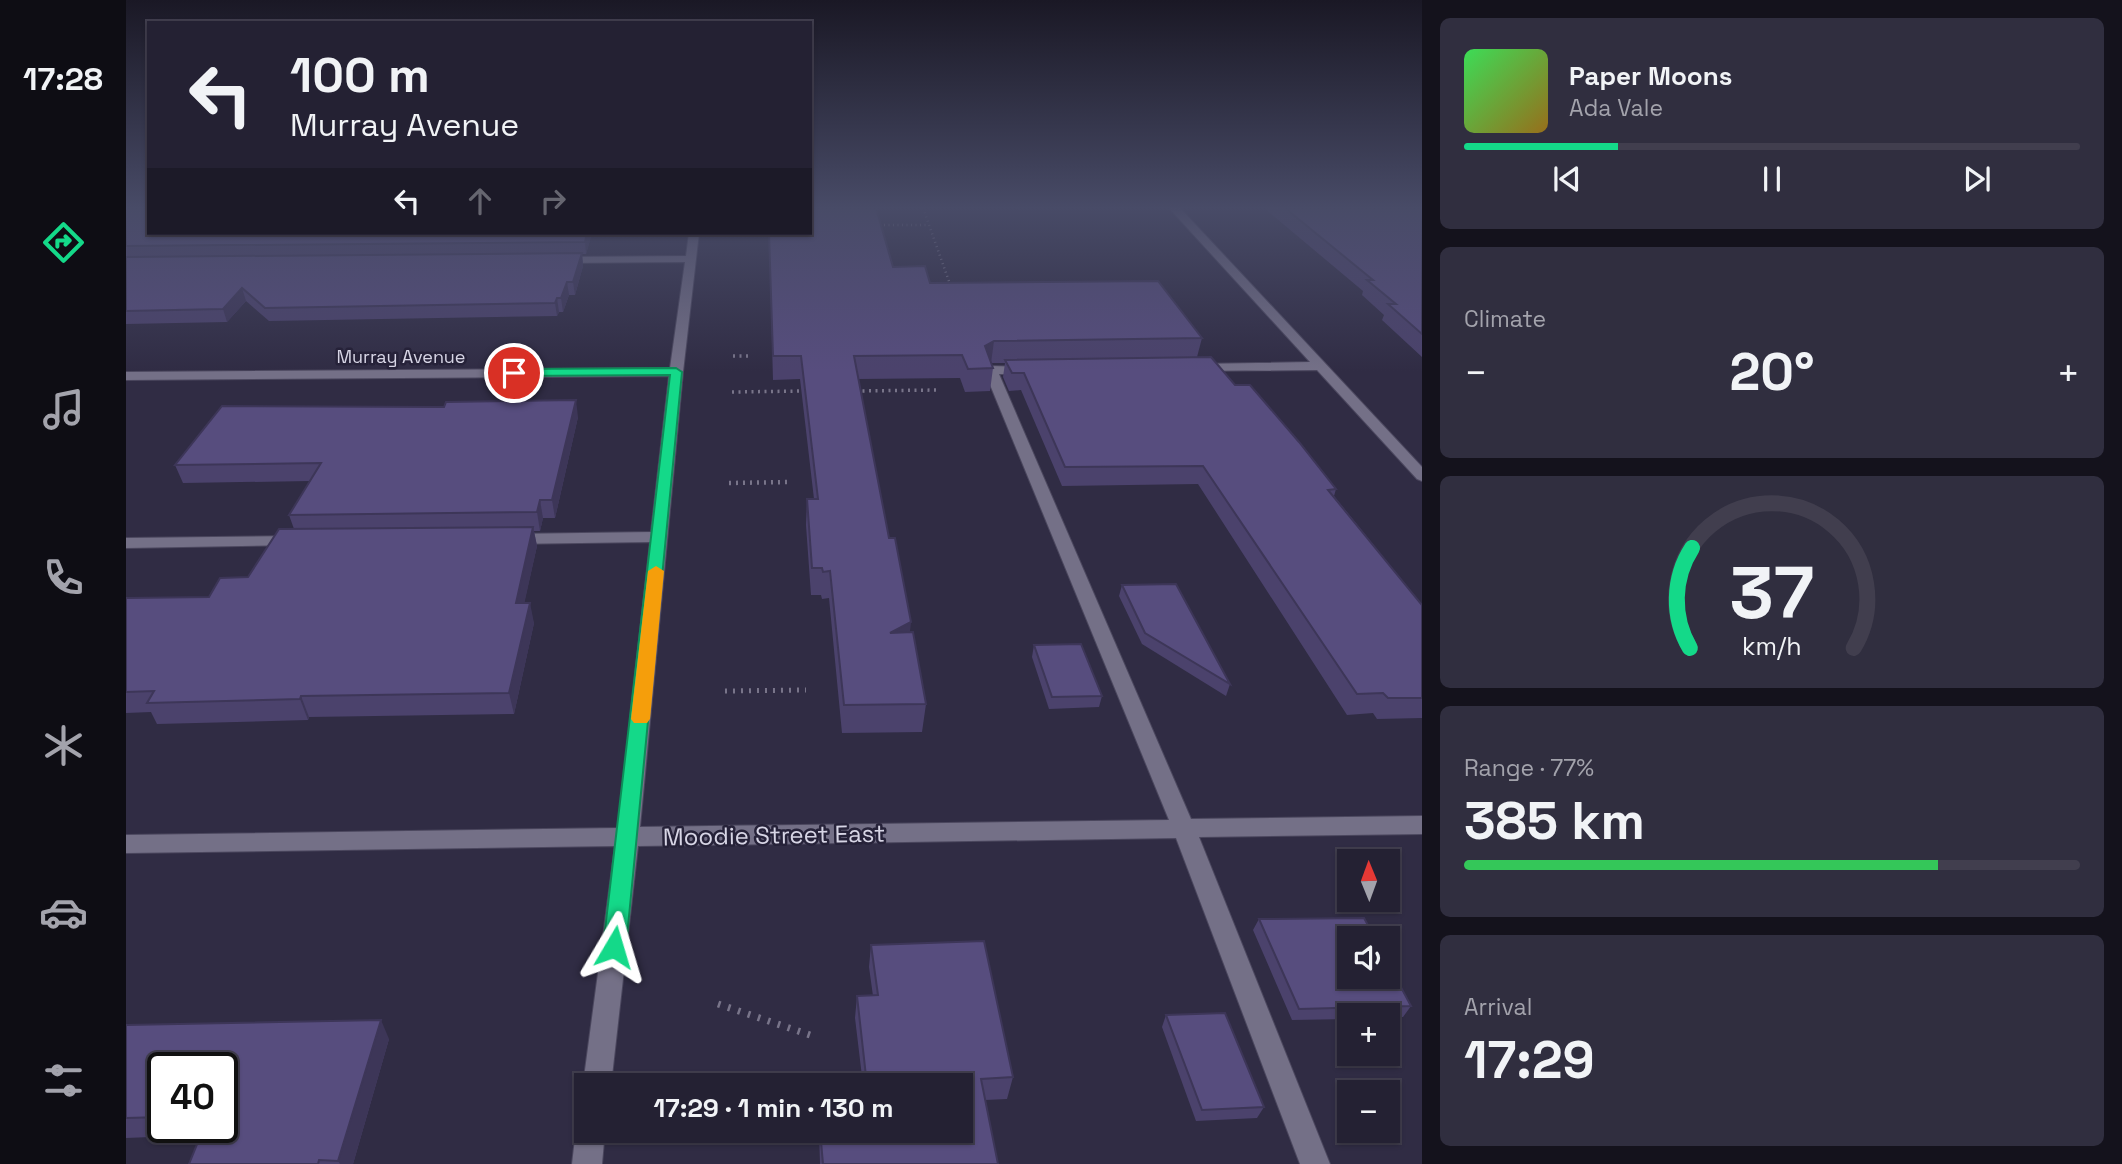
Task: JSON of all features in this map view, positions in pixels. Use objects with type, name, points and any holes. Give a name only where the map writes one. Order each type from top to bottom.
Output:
[{"type":"street","points":[[598,1073],[628,837],[676,372],[691,262]]},
{"type":"street","points":[[1224,262],[1422,476]]},
{"type":"street","points":[[1179,368],[1319,366]]},
{"type":"street","points":[[1045,370],[991,370],[1184,829],[1315,1164]]},
{"type":"street","name":"Murray Avenue","points":[[126,376],[676,372]]},
{"type":"street","points":[[495,539],[660,537]]},
{"type":"street","points":[[126,543],[318,541]]},
{"type":"street","name":"Moodie Street East","points":[[126,844],[1422,825]]},
{"type":"street","points":[[587,1164],[590,1143]]},
{"type":"path","points":[[941,291],[953,291],[943,262]]},
{"type":"path","points":[[733,356],[752,356]]},
{"type":"path","points":[[856,391],[939,390]]},
{"type":"path","points":[[732,392],[815,391]]},
{"type":"path","points":[[729,483],[790,482]]},
{"type":"path","points":[[725,691],[806,690]]},
{"type":"path","points":[[718,1004],[816,1037]]},
{"type":"building","points":[[126,262],[579,262],[573,282],[567,282],[561,298],[557,298],[555,303],[265,308],[242,288],[223,309],[126,311]]},
{"type":"building","points":[[770,262],[892,262],[893,267],[925,266],[930,283],[1158,281],[1202,338],[994,341],[985,346],[993,368],[968,369],[962,355],[854,356],[889,538],[895,538],[911,622],[890,633],[913,632],[926,704],[844,705],[830,571],[823,572],[822,568],[812,568],[807,499],[818,499],[801,356],[773,356]]},
{"type":"building","points":[[1351,262],[1422,262],[1422,334],[1388,304],[1396,304],[1367,280],[1373,280]]},
{"type":"building","points":[[1211,357],[1235,385],[1250,385],[1299,442],[1336,489],[1328,490],[1422,605],[1422,698],[1388,698],[1383,693],[1357,694],[1203,466],[1065,467],[1024,373],[1012,373],[1005,360]]},
{"type":"building","points":[[576,400],[552,500],[540,500],[537,512],[289,515],[321,463],[175,465],[222,406],[444,407],[446,402]]},
{"type":"building","points":[[533,527],[516,603],[530,603],[509,693],[301,696],[300,699],[147,703],[154,691],[126,692],[126,598],[209,597],[220,578],[248,577],[279,529]]},
{"type":"building","points":[[1176,584],[1230,684],[1145,633],[1122,585]]},
{"type":"building","points":[[1081,644],[1102,696],[1052,697],[1034,645]]},
{"type":"building","points":[[1364,918],[1368,926],[1337,926],[1337,989],[1400,989],[1400,985],[1411,1006],[1400,1006],[1400,1003],[1337,1003],[1337,1008],[1299,1009],[1259,919]]},
{"type":"building","points":[[984,941],[1013,1077],[981,1079],[998,1164],[823,1164],[821,1143],[973,1143],[973,1073],[866,1073],[857,996],[878,995],[871,945]]},
{"type":"building","points":[[1225,1013],[1264,1107],[1202,1110],[1166,1015]]},
{"type":"building","points":[[381,1020],[338,1161],[319,1160],[318,1164],[189,1164],[198,1143],[238,1143],[238,1052],[147,1052],[147,1117],[126,1118],[126,1025]]},
{"type":"slow traffic","points":[[641,719],[656,571]]},
{"type":"route","points":[[514,373],[676,372],[628,837],[614,947]]}]
